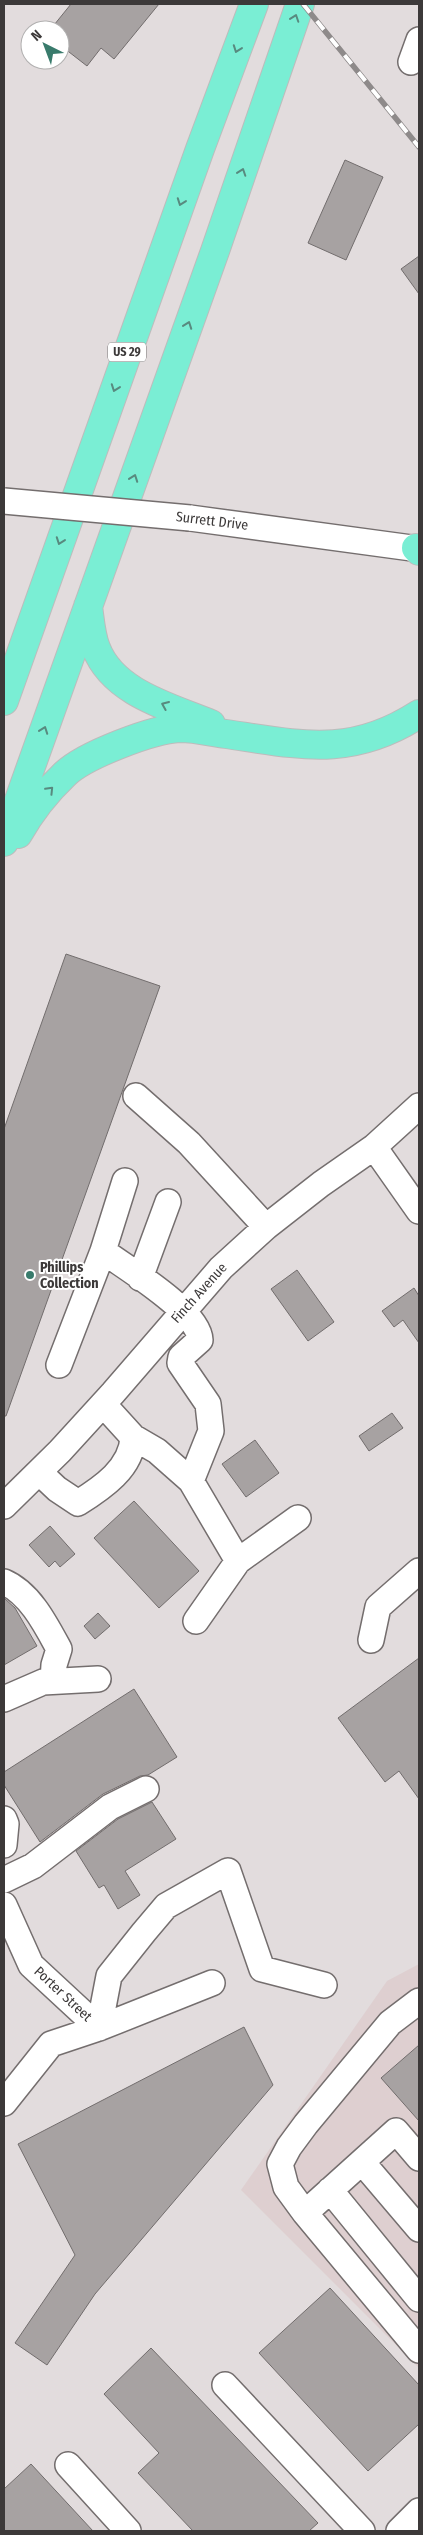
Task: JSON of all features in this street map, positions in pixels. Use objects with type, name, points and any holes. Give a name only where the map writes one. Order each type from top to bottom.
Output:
[{"type":"highway","name":"US 29","points":[[4,701],[200,149],[254,4]]},
{"type":"highway","points":[[4,842],[212,261],[300,4]]},
{"type":"highway","points":[[88,606],[96,648],[109,670],[136,693],[242,737]]},
{"type":"highway","points":[[4,859],[33,808],[66,773],[102,752],[140,737],[180,728],[295,746],[348,745],[396,729],[419,714]]},
{"type":"street","name":"Surrett Drive","points":[[4,501],[190,518],[418,550]]},
{"type":"street","points":[[136,1096],[189,1143],[266,1227]]},
{"type":"street","name":"Finch Avenue","points":[[4,1506],[103,1404],[221,1268],[266,1227],[320,1184],[374,1147],[419,1106]]},
{"type":"street","points":[[374,1147],[419,1211]]},
{"type":"street","points":[[59,1365],[103,1251],[125,1181]]},
{"type":"street","points":[[140,1278],[168,1202]]},
{"type":"street","points":[[103,1251],[184,1310],[200,1333],[200,1340],[181,1357],[180,1363],[208,1404],[211,1431],[191,1480]]},
{"type":"street","points":[[103,1404],[133,1437],[156,1452],[191,1480],[238,1561]]},
{"type":"street","points":[[39,1472],[56,1489],[78,1503],[99,1490],[120,1469],[133,1448],[133,1437]]},
{"type":"street","points":[[196,1621],[238,1561],[298,1518]]},
{"type":"street","points":[[371,1640],[378,1606],[419,1571]]},
{"type":"street","points":[[4,1582],[32,1605],[46,1623],[59,1649],[54,1665],[53,1681]]},
{"type":"street","points":[[4,1700],[43,1682],[98,1679]]},
{"type":"street","points":[[4,1880],[33,1866],[110,1807],[146,1789]]},
{"type":"street","points":[[4,1820],[6,1824],[4,1845]]},
{"type":"street","points":[[99,2028],[109,1976],[144,1932],[166,1906],[228,1871],[262,1969],[324,1984]]},
{"type":"street","name":"Porter Street","points":[[7,1921],[31,1965],[99,2028]]},
{"type":"street","points":[[4,2103],[51,2044],[99,2028],[212,1983]]},
{"type":"street","points":[[417,2343],[305,2213],[286,2187],[280,2164],[289,2146],[390,2023],[419,2001]]},
{"type":"street","points":[[305,2213],[396,2131],[419,2158]]},
{"type":"street","points":[[362,2162],[419,2229]]},
{"type":"street","points":[[330,2190],[419,2299]]},
{"type":"street","points":[[225,2385],[362,2531]]},
{"type":"street","points":[[68,2465],[128,2531]]},
{"type":"street","points":[[399,2531],[419,2511]]},
{"type":"shaded area","points":[[419,1964],[419,2368],[241,2190],[387,1981]]},
{"type":"building","points":[[71,4],[159,4],[114,59],[101,48],[87,66],[70,53],[70,20],[58,20]]},
{"type":"building","points":[[345,160],[383,177],[346,260],[308,243]]},
{"type":"building","points":[[419,256],[419,294],[401,269]]},
{"type":"building","name":"Phillips Collection","points":[[66,954],[160,986],[6,1416],[4,1416],[4,1129]]},
{"type":"building","points":[[297,1270],[334,1322],[308,1341],[271,1289]]},
{"type":"building","points":[[414,1288],[419,1296],[419,1343],[403,1320],[394,1327],[382,1311]]},
{"type":"building","points":[[392,1413],[403,1428],[369,1451],[359,1436]]},
{"type":"building","points":[[255,1440],[279,1473],[246,1497],[222,1464]]},
{"type":"building","points":[[134,1501],[199,1571],[159,1608],[94,1538]]},
{"type":"building","points":[[50,1526],[75,1554],[60,1567],[55,1561],[49,1567],[29,1545]]},
{"type":"building","points":[[4,1598],[15,1608],[37,1646],[4,1665]]},
{"type":"building","points":[[98,1613],[110,1626],[95,1639],[84,1626]]},
{"type":"building","points":[[419,1658],[419,1799],[399,1771],[385,1782],[338,1718]]},
{"type":"building","points":[[134,1689],[177,1757],[148,1775],[140,1776],[103,1794],[40,1842],[4,1785],[4,1772]]},
{"type":"building","points":[[152,1802],[176,1839],[125,1871],[140,1895],[118,1909],[104,1885],[99,1888],[76,1851],[118,1819]]},
{"type":"building","points":[[244,2027],[273,2085],[95,2294],[47,2365],[15,2343],[75,2255],[18,2144]]},
{"type":"building","points":[[419,2045],[419,2121],[381,2078]]},
{"type":"building","points":[[330,2288],[419,2385],[419,2424],[368,2471],[259,2353]]},
{"type":"building","points":[[151,2348],[318,2523],[309,2531],[193,2531],[138,2473],[159,2453],[104,2394]]},
{"type":"building","points":[[31,2464],[93,2531],[4,2531],[4,2489]]},
{"type":"railway","points":[[303,4],[419,147]]},
{"type":"place","name":"Phillips Collection","points":[[30,1275]]}]
